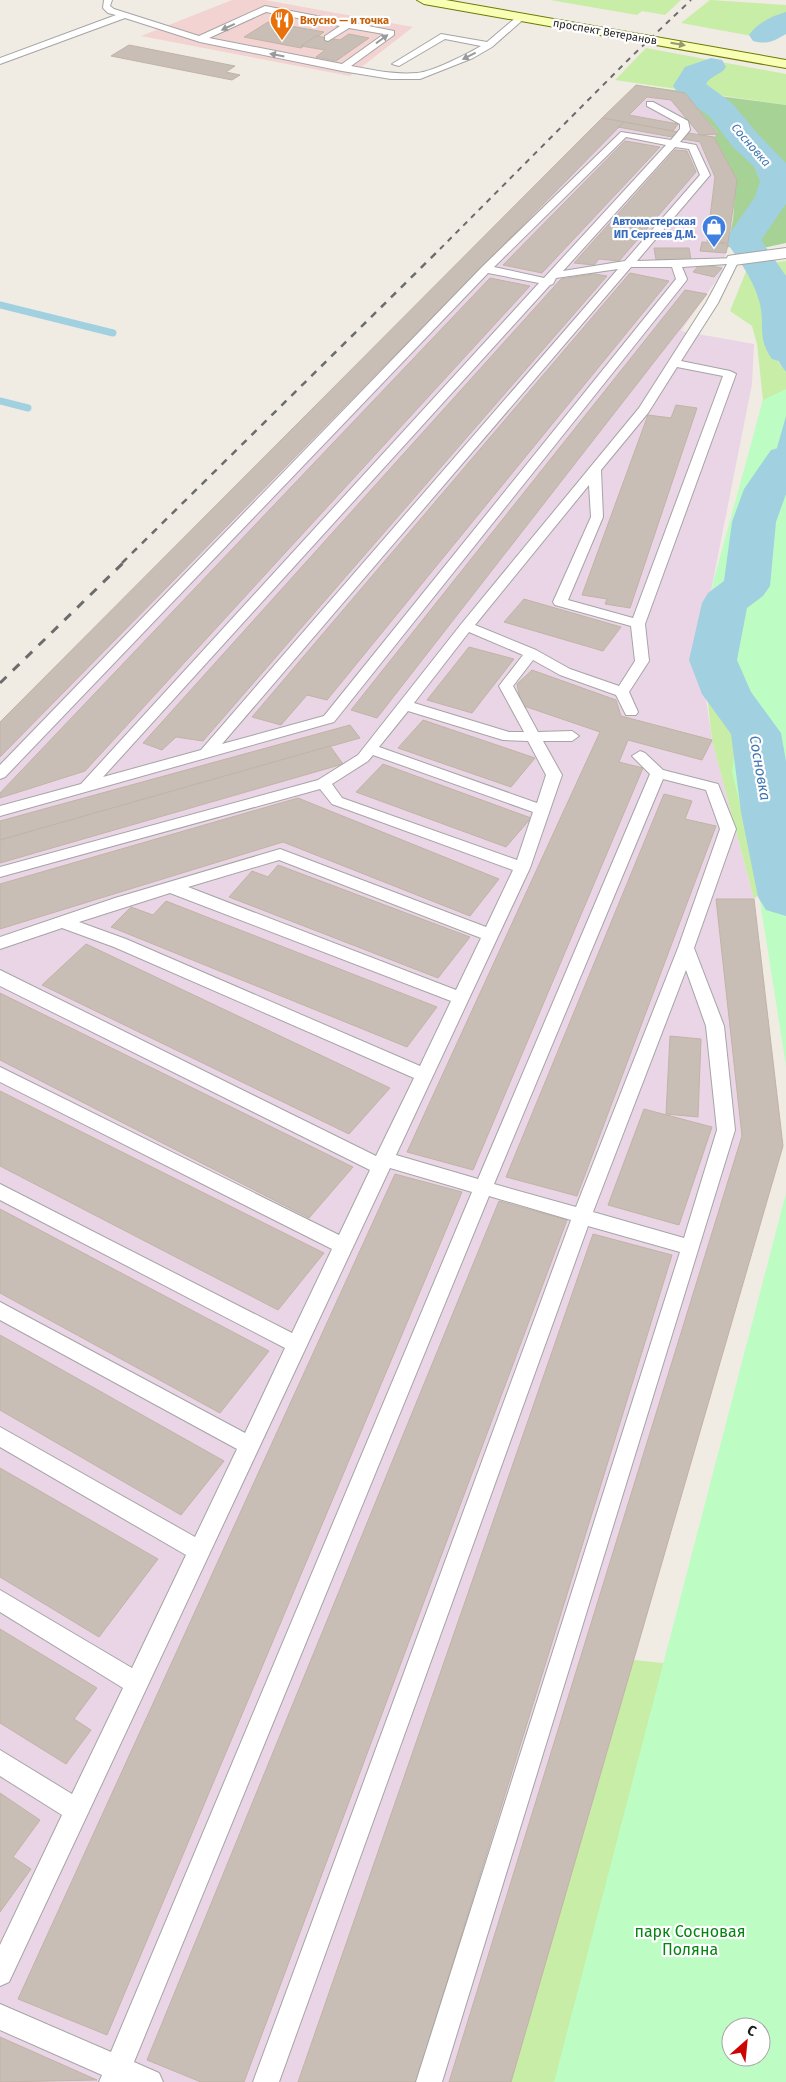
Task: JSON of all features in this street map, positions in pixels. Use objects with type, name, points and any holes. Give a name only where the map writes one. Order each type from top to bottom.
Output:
[{"type":"main road","name":"проспект Ветеранов","points":[[424,0],[786,64]]},
{"type":"main road","name":"проспект Ветеранов","points":[[487,0],[786,53]]},
{"type":"street","points":[[739,259],[778,254]]},
{"type":"lane","points":[[108,0],[106,6],[111,11],[200,39],[391,76],[420,76],[470,56],[489,45],[522,17]]},
{"type":"lane","points":[[200,39],[265,9],[391,33],[342,68]]},
{"type":"lane","points":[[0,62],[123,16]]},
{"type":"lane","points":[[328,38],[348,24]]},
{"type":"lane","points":[[396,64],[444,36],[489,45]]},
{"type":"lane","points":[[296,58],[313,48]]},
{"type":"lane","points":[[86,787],[552,279],[685,130],[684,123],[650,104]]},
{"type":"lane","points":[[0,774],[486,270],[624,134],[693,147],[705,175],[205,755]]},
{"type":"lane","points":[[486,270],[552,279],[629,264],[676,264],[739,259]]},
{"type":"lane","points":[[0,872],[323,783],[363,758],[467,626],[644,410],[739,259]]},
{"type":"lane","points":[[0,810],[205,755],[329,719],[682,279],[676,264]]},
{"type":"lane","points":[[622,692],[642,661],[638,624],[730,374],[673,364]]},
{"type":"lane","points":[[595,470],[597,517],[560,602],[638,624]]},
{"type":"lane","points":[[467,626],[531,653],[565,672],[622,692],[632,712]]},
{"type":"lane","points":[[2,1965],[138,1684],[522,868],[554,774],[506,686],[531,653]]},
{"type":"lane","points":[[406,705],[508,737],[532,735],[572,736]]},
{"type":"lane","points":[[370,749],[542,810]]},
{"type":"lane","points":[[266,2082],[582,1216],[686,948],[728,829],[714,787],[658,773],[640,756]]},
{"type":"lane","points":[[116,2075],[483,1188],[658,773]]},
{"type":"lane","points":[[323,783],[337,800],[522,868]]},
{"type":"lane","points":[[0,943],[171,887],[280,854],[490,935]]},
{"type":"lane","points":[[171,887],[460,998]]},
{"type":"lane","points":[[62,922],[120,943],[424,1075]]},
{"type":"lane","points":[[429,2082],[691,1248],[726,1130],[715,1026],[686,948]]},
{"type":"lane","points":[[0,976],[6,982],[383,1163],[483,1188],[691,1248]]},
{"type":"lane","points":[[0,1074],[344,1246]]},
{"type":"lane","points":[[0,1191],[297,1345]]},
{"type":"lane","points":[[0,1310],[250,1446]]},
{"type":"lane","points":[[0,1436],[200,1552]]},
{"type":"lane","points":[[0,1600],[138,1684]]},
{"type":"lane","points":[[0,1762],[77,1811]]},
{"type":"lane","points":[[0,2017],[116,2075],[150,2082]]},
{"type":"shaded area","points":[[232,0],[265,0],[413,27],[350,76],[141,36]]},
{"type":"shaded area","points":[[636,85],[685,93],[718,134],[714,137],[736,178],[733,220],[722,272],[681,331],[754,344],[752,384],[699,651],[712,740],[754,899],[783,1146],[511,2082],[0,2082],[0,722]]},
{"type":"green space","points":[[550,0],[681,0],[665,15],[642,11],[637,15]]},
{"type":"green space","points":[[710,0],[786,5],[786,16],[752,36],[681,23]]},
{"type":"green space","points":[[646,48],[786,74],[786,105],[615,80]]},
{"type":"green space","points":[[636,85],[786,105],[786,243],[758,249],[727,247],[733,220],[736,178],[714,137],[718,133],[685,93]]},
{"type":"green space","points":[[786,261],[786,281],[772,281],[778,362],[786,372],[786,881],[769,884],[754,899],[712,740],[701,641],[763,400],[757,344],[752,326],[730,311],[747,269],[753,265]]},
{"type":"green space","points":[[786,389],[786,1066],[753,857],[732,772],[737,734],[707,690],[699,651],[714,579],[763,400]]},
{"type":"green space","name":"парк Сосновая Поляна","points":[[786,1193],[786,2082],[554,2082]]},
{"type":"green space","points":[[634,1660],[693,1666],[786,2082],[511,2082]]},
{"type":"water","points":[[772,281],[786,281],[786,372],[775,353],[768,333],[763,289]]},
{"type":"water","points":[[786,416],[786,482],[764,494]]},
{"type":"building","points":[[268,22],[324,32],[301,48],[244,37]]},
{"type":"building","points":[[349,34],[369,38],[336,61],[316,57],[325,50],[301,46],[316,36],[340,40]]},
{"type":"building","points":[[129,45],[235,66],[226,72],[240,75],[232,80],[111,56]]},
{"type":"building","points":[[636,85],[685,93],[718,134],[700,135],[671,100],[647,97],[629,115],[678,124],[673,131],[602,118]]},
{"type":"building","points":[[602,118],[624,122],[0,757],[0,722]]},
{"type":"building","points":[[624,122],[678,132],[672,137],[618,127]]},
{"type":"building","points":[[688,133],[714,137],[737,180],[728,243],[707,241],[715,177],[700,142],[683,139]]},
{"type":"building","points":[[625,141],[660,147],[542,273],[503,265]]},
{"type":"building","points":[[675,150],[687,151],[696,172],[619,261],[599,259],[594,265],[574,263]]},
{"type":"building","name":"Автомастерская ИП Сергеев Д.М.","points":[[702,242],[728,244],[726,253],[700,251]]},
{"type":"building","points":[[654,248],[689,248],[691,260],[656,260]]},
{"type":"building","points":[[700,264],[722,268],[714,277],[693,272]]},
{"type":"building","points":[[630,273],[669,281],[327,700],[307,695],[281,725],[252,717]]},
{"type":"building","points":[[594,274],[607,276],[203,741],[176,737],[162,750],[143,743],[561,279]]},
{"type":"building","points":[[490,278],[530,286],[85,771],[0,798],[0,793]]},
{"type":"building","points":[[685,290],[707,294],[377,718],[351,710]]},
{"type":"building","points":[[676,405],[697,408],[630,608],[605,604],[607,599],[582,595],[648,415],[671,418]]},
{"type":"building","points":[[524,599],[621,627],[603,651],[504,622]]},
{"type":"building","points":[[469,647],[514,659],[472,713],[427,700]]},
{"type":"building","points":[[532,670],[616,700],[621,716],[712,740],[702,760],[628,740],[619,762],[643,768],[473,1170],[407,1152],[600,732],[521,705],[517,684]]},
{"type":"building","points":[[423,720],[535,758],[511,787],[398,748]]},
{"type":"building","points":[[350,725],[360,738],[0,840],[0,821]]},
{"type":"building","points":[[330,746],[343,764],[0,863],[0,840]]},
{"type":"building","points":[[383,764],[531,818],[506,847],[356,792]]},
{"type":"building","points":[[664,794],[692,801],[685,819],[716,826],[577,1196],[506,1177]]},
{"type":"building","points":[[298,798],[499,879],[470,916],[283,842],[0,929],[0,884]]},
{"type":"building","points":[[278,865],[470,937],[438,978],[229,897],[252,871],[268,877]]},
{"type":"building","points":[[716,899],[754,899],[783,1146],[511,2082],[449,2082],[742,1136]]},
{"type":"building","points":[[166,901],[437,1007],[407,1047],[111,927],[131,907],[153,915]]},
{"type":"building","points":[[86,944],[390,1088],[349,1134],[42,985]]},
{"type":"building","points":[[0,993],[353,1167],[309,1218],[0,1060]]},
{"type":"building","points":[[670,1036],[701,1039],[698,1117],[666,1114]]},
{"type":"building","points":[[0,1091],[324,1253],[278,1310],[0,1166]]},
{"type":"building","points":[[644,1109],[712,1127],[679,1225],[608,1205]]},
{"type":"building","points":[[395,1174],[462,1192],[107,2035],[18,1999]]},
{"type":"building","points":[[499,1201],[567,1220],[244,2082],[201,2082],[147,2060]]},
{"type":"building","points":[[0,1209],[269,1351],[220,1413],[0,1293]]},
{"type":"building","points":[[593,1234],[672,1255],[416,2082],[298,2082]]},
{"type":"building","points":[[0,1335],[224,1461],[181,1515],[0,1410]]},
{"type":"building","points":[[0,1468],[158,1559],[99,1637],[0,1577]]},
{"type":"building","points":[[0,1629],[97,1688],[74,1719],[91,1730],[66,1764],[0,1723]]},
{"type":"building","points":[[0,1793],[40,1820],[13,1857],[31,1869],[0,1912]]},
{"type":"building","points":[[0,2037],[97,2080],[0,2082]]},
{"type":"waterway","name":"Сосновка","points":[[764,35],[786,21]]},
{"type":"waterway","name":"Сосновка","points":[[711,67],[696,74],[689,86],[721,110],[744,139],[769,163],[777,181],[772,199],[756,219],[743,240],[773,287],[780,311],[781,341],[786,351]]},
{"type":"waterway","points":[[0,305],[113,333]]},
{"type":"waterway","points":[[0,401],[28,408]]},
{"type":"waterway","name":"Сосновка","points":[[786,459],[766,489],[754,522],[747,586],[725,603],[713,660],[727,694],[756,733],[768,812],[786,897]]},
{"type":"railway","points":[[441,248],[631,57],[691,0]]},
{"type":"railway","points":[[122,563],[441,248]]},
{"type":"railway","points":[[0,683],[124,562]]},
{"type":"place","name":"Вкусно — и точка","points":[[282,41]]},
{"type":"place","name":"Автомастерская ИП Сергеев Д.М.","points":[[714,248]]}]
